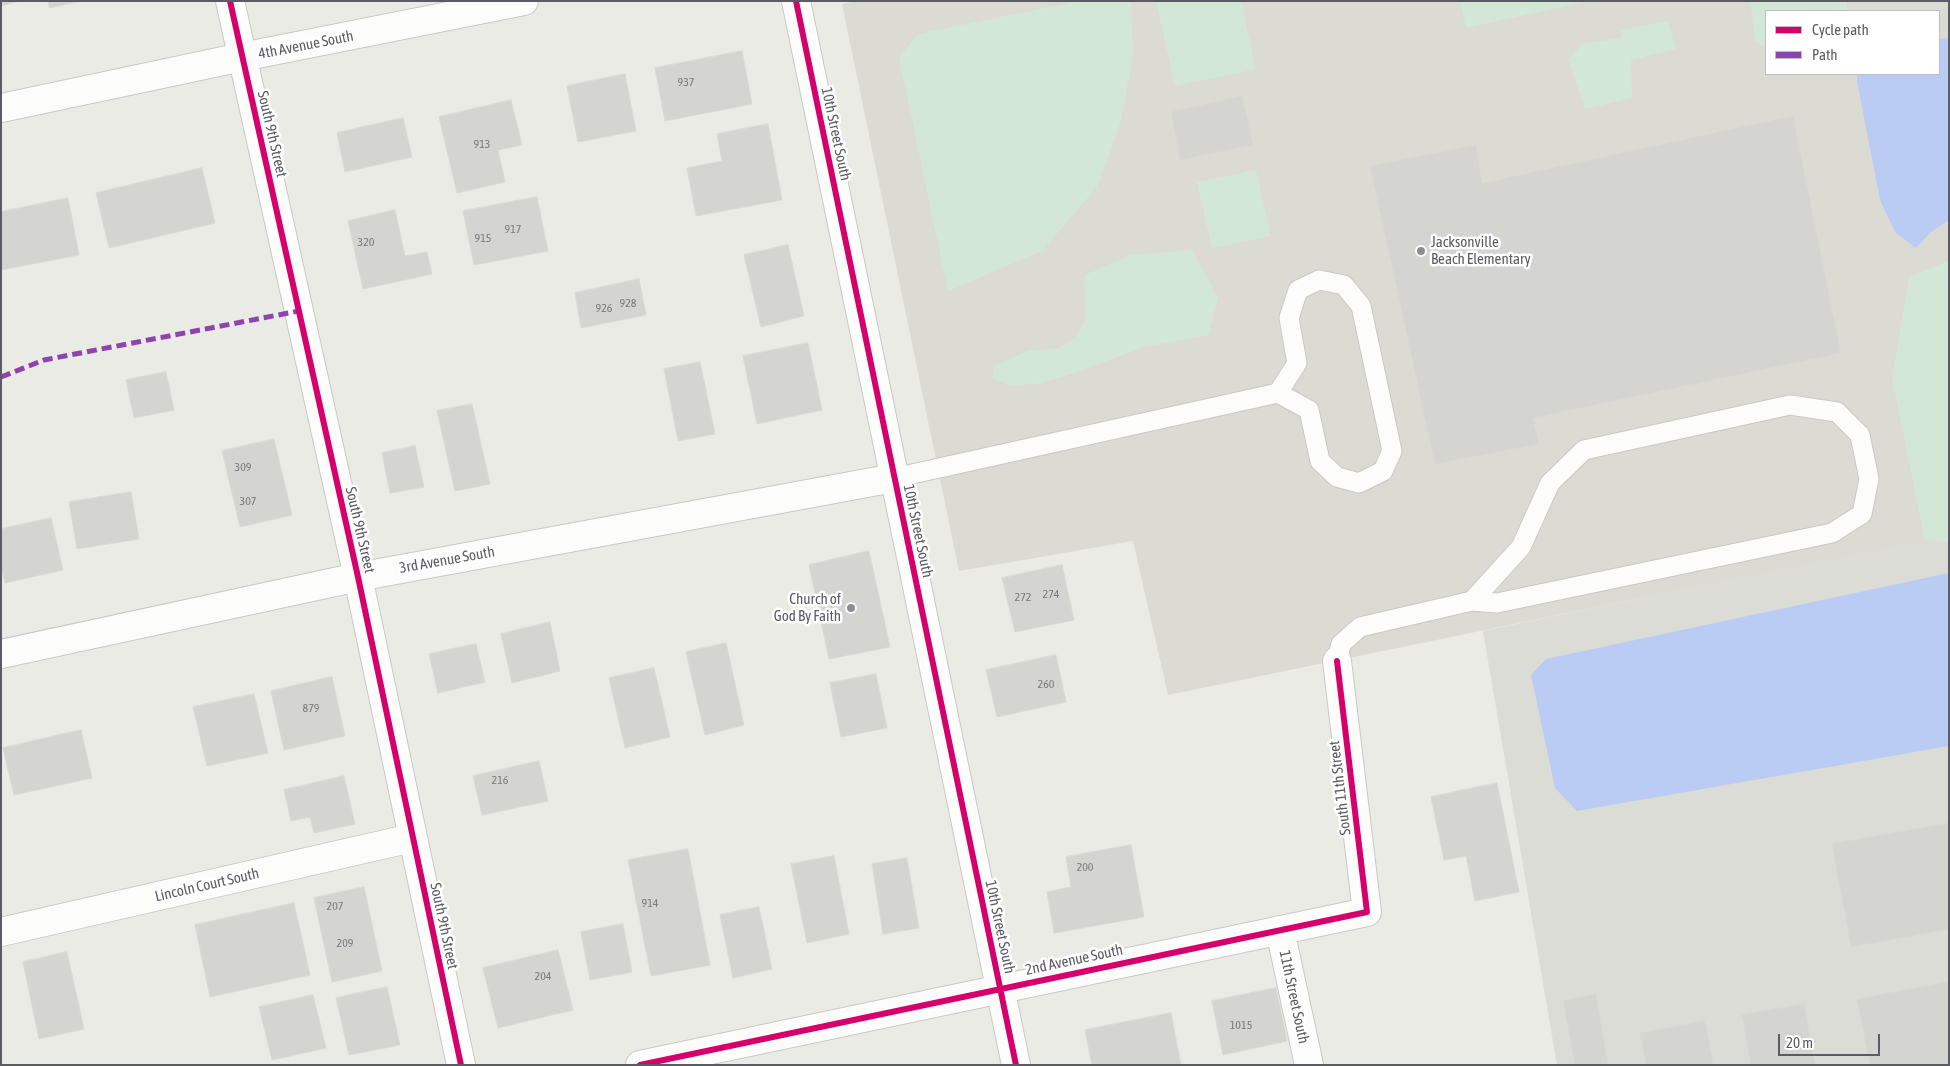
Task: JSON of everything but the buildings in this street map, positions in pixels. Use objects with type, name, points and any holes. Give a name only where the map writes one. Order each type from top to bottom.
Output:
[{"type":"street","name":"South 9th Street","points":[[230,1],[358,577],[461,1065]]},
{"type":"street","name":"4th Avenue South","points":[[1,108],[242,57],[524,1]]},
{"type":"street","name":"10th Street South","points":[[796,1],[1016,1065]]},
{"type":"street","name":"3rd Avenue South","points":[[1,654],[358,577],[894,478]]},
{"type":"street","name":"South 11th Street","points":[[1337,661],[1368,912]]},
{"type":"street","name":"Lincoln Court South","points":[[1,932],[412,838]]},
{"type":"street","name":"2nd Avenue South","points":[[640,1065],[1368,912]]},
{"type":"street","name":"11th Street South","points":[[1280,930],[1309,1065]]},
{"type":"lane","points":[[894,478],[1278,393],[1309,410],[1320,461],[1338,478],[1359,483],[1383,471],[1392,451],[1361,306],[1344,284],[1319,280],[1298,290],[1289,318],[1297,363],[1278,393]]},
{"type":"lane","points":[[1337,661],[1341,644],[1360,627],[1472,600],[1497,602],[1832,533],[1862,514],[1868,479],[1860,435],[1837,412],[1790,405],[1584,450],[1550,483],[1521,548],[1472,600]]},
{"type":"shaded area","name":"Jacksonville Beach Elementary","points":[[857,1],[1949,1],[1949,535],[1168,695],[1133,541],[959,571],[842,4]]},
{"type":"shaded area","points":[[1949,534],[1949,1065],[1557,1065],[1483,631]]},
{"type":"green space","points":[[1080,1],[1131,1],[1133,53],[1121,121],[1098,186],[1042,251],[948,291],[899,58],[918,34]]},
{"type":"green space","points":[[1156,1],[1241,1],[1256,69],[1175,86]]},
{"type":"green space","points":[[1460,1],[1589,1],[1466,28]]},
{"type":"green space","points":[[1750,1],[1846,1],[1848,10],[1765,10],[1765,48],[1755,41]]},
{"type":"green space","points":[[1668,21],[1676,49],[1631,60],[1632,98],[1585,109],[1568,59],[1583,44],[1621,38],[1622,30]]},
{"type":"green space","points":[[1256,170],[1271,236],[1212,248],[1197,182]]},
{"type":"green space","points":[[1192,250],[1218,297],[1209,335],[1144,347],[1072,374],[1041,383],[1010,386],[992,378],[994,366],[1028,351],[1059,348],[1075,337],[1086,319],[1085,275],[1131,255]]},
{"type":"green space","points":[[1949,261],[1949,542],[1925,540],[1892,379],[1909,277]]},
{"type":"water","points":[[1949,37],[1949,220],[1931,232],[1916,248],[1895,232],[1880,200],[1857,75],[1940,75],[1940,40]]},
{"type":"water","points":[[1949,573],[1949,746],[1577,811],[1555,788],[1531,675],[1546,659]]},
{"type":"marked path","points":[[1,377],[44,360],[299,311]]},
{"type":"cycle path","points":[[230,1],[358,577],[461,1065]]},
{"type":"cycle path","points":[[796,1],[1016,1065]]},
{"type":"cycle path","points":[[640,1065],[1367,912],[1337,661]]},
{"type":"place","name":"Jacksonville Beach Elementary","points":[[1421,251]]},
{"type":"place","name":"Church of God By Faith","points":[[851,608]]}]
